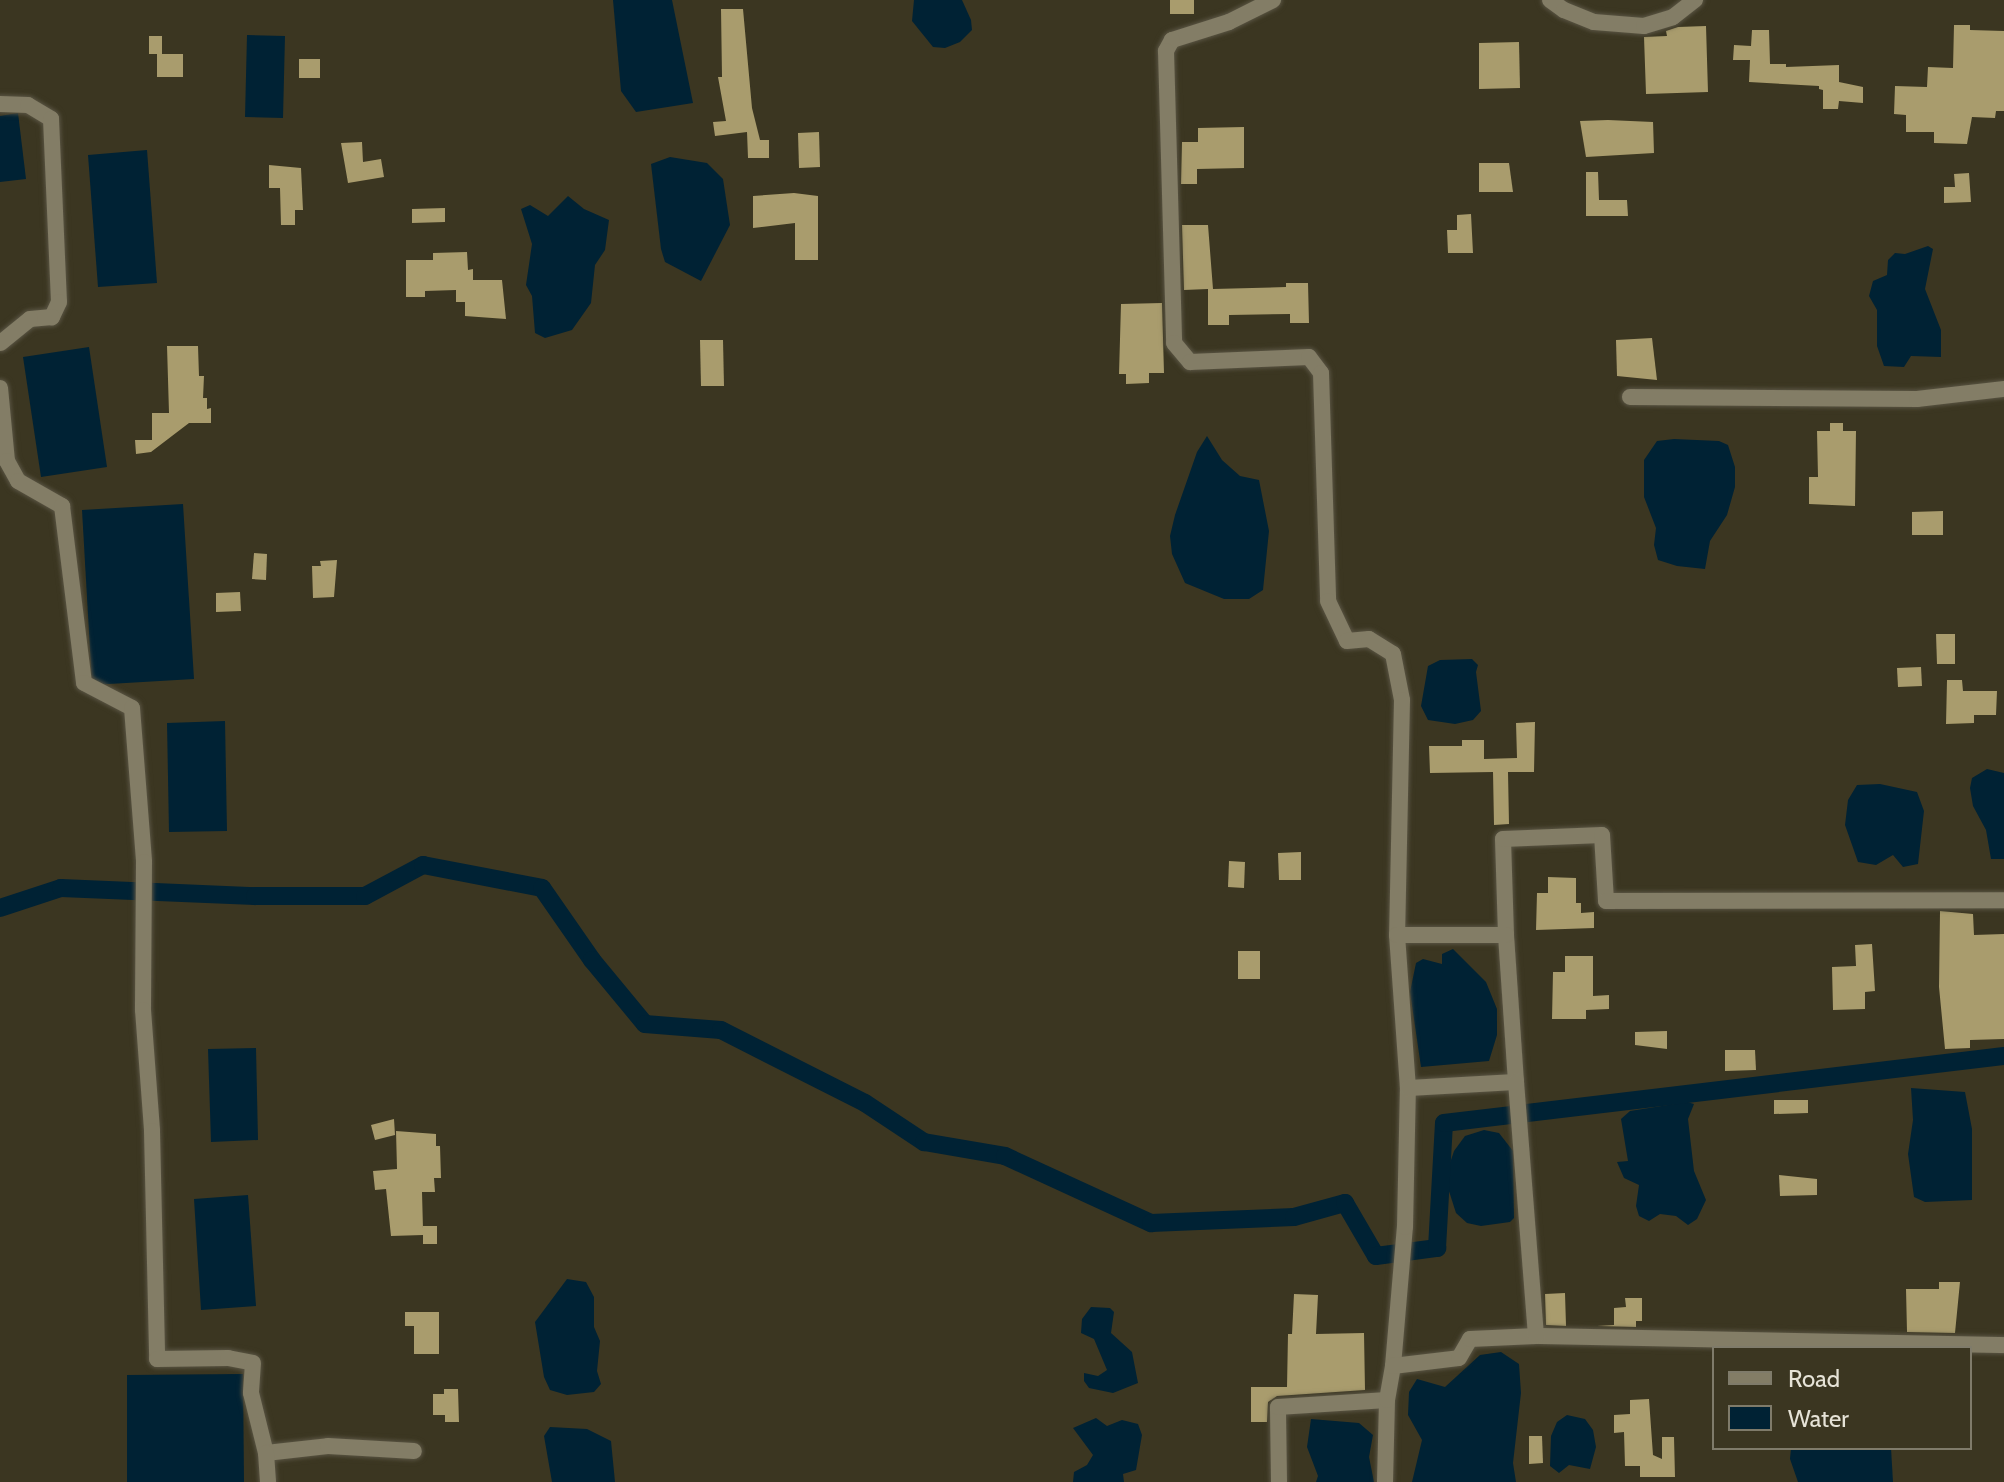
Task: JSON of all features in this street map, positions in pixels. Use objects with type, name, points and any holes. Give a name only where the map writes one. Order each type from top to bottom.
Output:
[{"type":"street","points":[[1273,0],[1229,22],[1172,40],[1166,51],[1174,343],[1190,362],[1309,357],[1321,373],[1328,601],[1347,641],[1369,639],[1393,654],[1402,700],[1397,935],[1408,1088],[1405,1227],[1393,1366],[1387,1400],[1385,1482]]},
{"type":"street","points":[[1550,0],[1594,22],[1644,26],[1673,17],[1695,0]]},
{"type":"street","points":[[0,104],[28,105],[51,119],[59,302],[52,317],[30,319],[0,343]]},
{"type":"street","points":[[0,388],[7,461],[18,481],[62,506],[84,683],[132,708],[144,862],[143,1010],[152,1131],[157,1359],[228,1358],[253,1363],[251,1393],[266,1453],[268,1482]]},
{"type":"street","points":[[1630,397],[1917,399],[2004,389]]},
{"type":"street","points":[[1536,1336],[1506,935],[1503,839],[1602,835],[1606,901],[2004,900]]},
{"type":"street","points":[[1397,935],[1506,935]]},
{"type":"street","points":[[1408,1088],[1516,1082]]},
{"type":"street","points":[[1393,1366],[1459,1358],[1470,1339],[1536,1336],[2004,1345]]},
{"type":"street","points":[[1279,1482],[1278,1407],[1387,1400]]},
{"type":"street","points":[[266,1453],[328,1446],[414,1451]]},
{"type":"water","points":[[613,0],[672,0],[693,103],[636,112],[621,91]]},
{"type":"water","points":[[914,0],[962,0],[972,30],[960,42],[945,48],[933,47],[912,21]]},
{"type":"water","points":[[247,35],[285,36],[283,118],[245,117]]},
{"type":"water","points":[[18,113],[26,179],[0,182],[0,116]]},
{"type":"water","points":[[147,150],[157,283],[98,287],[88,155]]},
{"type":"water","points":[[670,157],[707,163],[723,179],[730,225],[701,281],[665,262],[661,249],[651,164]]},
{"type":"water","points":[[568,196],[584,209],[609,220],[605,250],[595,265],[591,303],[572,330],[545,338],[535,333],[532,296],[526,285],[532,244],[521,209],[530,205],[548,216]]},
{"type":"water","points":[[1928,246],[1933,249],[1925,289],[1941,330],[1941,357],[1911,356],[1904,367],[1884,366],[1877,346],[1877,310],[1869,296],[1873,281],[1887,275],[1888,260],[1895,253],[1905,254]]},
{"type":"water","points":[[89,347],[107,467],[41,477],[23,357]]},
{"type":"water","points":[[1207,436],[1222,460],[1240,476],[1259,480],[1269,531],[1263,590],[1249,599],[1224,599],[1185,583],[1172,554],[1170,536],[1175,515],[1197,452]]},
{"type":"water","points":[[1657,441],[1719,441],[1728,445],[1735,467],[1735,487],[1727,515],[1710,541],[1705,569],[1658,560],[1654,545],[1656,528],[1644,497],[1644,460]]},
{"type":"water","points":[[183,504],[194,679],[92,685],[82,510]]},
{"type":"water","points":[[1472,659],[1478,665],[1476,672],[1481,711],[1473,720],[1455,724],[1428,720],[1421,706],[1428,666],[1440,660]]},
{"type":"water","points":[[225,721],[227,831],[169,832],[167,723]]},
{"type":"water","points":[[1987,769],[2004,773],[2004,859],[1991,859],[1986,830],[1973,806],[1972,778]]},
{"type":"water","points":[[1880,784],[1917,792],[1924,811],[1918,864],[1903,867],[1893,855],[1876,865],[1858,862],[1845,825],[1848,800],[1857,785]]},
{"type":"water","points":[[1453,949],[1486,982],[1497,1009],[1497,1035],[1489,1061],[1421,1067],[1410,992],[1416,963],[1423,959],[1442,964],[1442,954]]},
{"type":"water","points":[[256,1048],[258,1140],[211,1142],[208,1049]]},
{"type":"water","points":[[1911,1088],[1965,1092],[1972,1129],[1972,1200],[1925,1202],[1914,1197],[1908,1154],[1913,1120]]},
{"type":"water","points":[[1687,1102],[1694,1104],[1688,1119],[1694,1171],[1706,1200],[1697,1219],[1688,1225],[1676,1216],[1660,1214],[1649,1221],[1639,1216],[1636,1206],[1639,1185],[1624,1178],[1617,1162],[1628,1161],[1621,1119],[1630,1111]]},
{"type":"water","points":[[1484,1130],[1499,1133],[1513,1151],[1514,1218],[1510,1222],[1481,1226],[1467,1223],[1456,1213],[1448,1188],[1448,1169],[1454,1151],[1465,1136]]},
{"type":"water","points":[[248,1195],[256,1306],[201,1310],[194,1199]]},
{"type":"water","points":[[567,1279],[586,1282],[594,1297],[594,1327],[600,1341],[597,1371],[601,1384],[594,1392],[567,1395],[550,1390],[544,1377],[535,1322]]},
{"type":"water","points":[[1091,1307],[1110,1308],[1114,1312],[1111,1333],[1132,1352],[1138,1383],[1113,1393],[1089,1388],[1084,1381],[1084,1373],[1098,1376],[1107,1370],[1094,1339],[1081,1333],[1082,1319]]},
{"type":"water","points":[[1501,1352],[1519,1364],[1521,1393],[1513,1463],[1516,1482],[1412,1482],[1422,1440],[1408,1415],[1409,1392],[1417,1379],[1445,1387],[1480,1355]]},
{"type":"water","points":[[243,1374],[244,1482],[127,1482],[127,1375]]},
{"type":"water","points":[[1567,1415],[1585,1419],[1593,1430],[1596,1447],[1590,1469],[1569,1465],[1559,1473],[1550,1466],[1551,1436],[1557,1422]]},
{"type":"water","points":[[1096,1418],[1107,1426],[1122,1420],[1138,1424],[1142,1435],[1136,1470],[1123,1474],[1124,1482],[1073,1482],[1074,1472],[1087,1465],[1093,1455],[1073,1428]]},
{"type":"water","points":[[1311,1419],[1359,1423],[1373,1435],[1369,1457],[1374,1482],[1316,1482],[1318,1476],[1307,1447]]},
{"type":"water","points":[[550,1427],[587,1429],[611,1441],[615,1482],[552,1482],[544,1436]]},
{"type":"water","points":[[1791,1450],[1891,1450],[1893,1482],[1798,1482],[1790,1459]]},
{"type":"building","points":[[1170,0],[1194,0],[1194,14],[1170,14]]},
{"type":"building","points":[[721,9],[743,9],[752,108],[760,140],[769,140],[769,158],[748,158],[747,132],[715,136],[713,122],[726,121],[718,77],[722,77]]},
{"type":"building","points":[[1954,25],[1970,25],[1970,30],[2004,31],[2004,111],[1996,111],[1995,118],[1972,117],[1967,144],[1934,143],[1934,132],[1906,132],[1906,115],[1894,114],[1895,86],[1927,87],[1928,67],[1953,68]]},
{"type":"building","points":[[1706,26],[1708,92],[1646,94],[1644,37],[1667,36],[1666,31],[1678,27]]},
{"type":"building","points":[[1752,30],[1769,30],[1770,64],[1786,64],[1786,67],[1839,65],[1839,82],[1863,87],[1863,103],[1839,101],[1838,109],[1823,109],[1823,90],[1819,86],[1749,82],[1750,60],[1733,60],[1734,45],[1751,46]]},
{"type":"building","points":[[149,36],[162,36],[162,54],[183,54],[183,77],[157,77],[157,54],[149,54]]},
{"type":"building","points":[[1519,42],[1520,88],[1479,89],[1479,43]]},
{"type":"building","points":[[299,59],[320,59],[320,78],[299,78]]},
{"type":"building","points":[[1580,121],[1653,122],[1654,153],[1586,157]]},
{"type":"building","points":[[1244,127],[1244,168],[1197,169],[1197,184],[1181,184],[1182,142],[1198,142],[1198,128]]},
{"type":"building","points":[[819,132],[820,167],[799,168],[798,133]]},
{"type":"building","points":[[362,142],[363,162],[381,159],[384,177],[348,183],[341,143]]},
{"type":"building","points":[[1479,163],[1509,163],[1513,192],[1479,192]]},
{"type":"building","points":[[269,165],[301,168],[303,210],[295,210],[295,225],[281,225],[280,188],[269,188]]},
{"type":"building","points":[[1586,172],[1598,172],[1599,200],[1627,200],[1628,216],[1586,216]]},
{"type":"building","points":[[1969,173],[1971,202],[1944,203],[1944,187],[1955,187],[1954,174]]},
{"type":"building","points":[[794,193],[818,196],[818,260],[795,260],[795,223],[753,228],[753,196]]},
{"type":"building","points":[[445,208],[445,222],[412,223],[412,209]]},
{"type":"building","points":[[1471,214],[1473,253],[1448,253],[1447,230],[1457,230],[1457,215]]},
{"type":"building","points":[[1182,225],[1208,225],[1213,289],[1286,287],[1286,283],[1308,283],[1309,323],[1290,323],[1290,314],[1229,315],[1229,325],[1208,325],[1208,289],[1184,290]]},
{"type":"building","points":[[467,252],[468,270],[473,269],[473,280],[502,280],[506,319],[465,316],[465,302],[456,302],[456,290],[425,291],[425,297],[406,297],[406,260],[433,260],[433,253]]},
{"type":"building","points":[[1162,303],[1164,373],[1149,373],[1149,383],[1126,384],[1126,374],[1119,374],[1121,304]]},
{"type":"building","points":[[1652,338],[1657,380],[1617,376],[1616,340]]},
{"type":"building","points":[[700,340],[723,340],[724,386],[701,386]]},
{"type":"building","points":[[167,346],[198,346],[199,376],[204,376],[203,398],[207,398],[207,409],[211,408],[211,423],[189,423],[151,452],[136,454],[135,440],[152,440],[152,413],[169,413]]},
{"type":"building","points":[[1830,423],[1843,423],[1843,431],[1856,431],[1855,506],[1809,504],[1809,477],[1818,477],[1817,431],[1830,431]]},
{"type":"building","points":[[1943,511],[1943,535],[1912,535],[1912,512]]},
{"type":"building","points":[[254,553],[267,554],[266,580],[252,579]]},
{"type":"building","points":[[337,560],[334,597],[313,598],[312,566],[321,566],[320,561]]},
{"type":"building","points":[[240,592],[241,611],[216,612],[216,593]]},
{"type":"building","points":[[1936,634],[1955,634],[1955,664],[1937,664]]},
{"type":"building","points":[[1921,667],[1922,686],[1898,687],[1897,668]]},
{"type":"building","points":[[1947,680],[1962,680],[1963,691],[1997,691],[1996,715],[1974,715],[1974,723],[1946,724]]},
{"type":"building","points":[[1535,722],[1534,772],[1508,772],[1509,824],[1494,825],[1493,772],[1430,773],[1429,746],[1462,746],[1462,740],[1484,740],[1484,759],[1517,758],[1516,723]]},
{"type":"building","points":[[1301,852],[1301,880],[1279,880],[1278,853]]},
{"type":"building","points":[[1229,861],[1245,862],[1244,888],[1228,887]]},
{"type":"building","points":[[1548,877],[1576,878],[1576,903],[1581,903],[1581,913],[1594,912],[1594,928],[1536,930],[1537,893],[1548,893]]},
{"type":"building","points":[[1940,911],[1973,914],[1974,935],[2004,934],[2004,1039],[1970,1040],[1970,1048],[1945,1049],[1939,987]]},
{"type":"building","points":[[1872,944],[1875,991],[1865,992],[1865,1009],[1833,1010],[1832,967],[1856,966],[1855,945]]},
{"type":"building","points":[[1238,951],[1260,951],[1260,979],[1238,979]]},
{"type":"building","points":[[1565,956],[1593,956],[1593,996],[1609,995],[1609,1009],[1586,1010],[1586,1019],[1552,1019],[1553,972],[1565,972]]},
{"type":"building","points":[[1667,1031],[1667,1049],[1635,1045],[1635,1032]]},
{"type":"building","points":[[1725,1050],[1755,1050],[1756,1070],[1725,1071]]},
{"type":"building","points":[[1774,1100],[1808,1100],[1808,1113],[1774,1114]]},
{"type":"building","points":[[394,1119],[395,1135],[375,1140],[371,1125]]},
{"type":"building","points":[[396,1131],[436,1134],[436,1146],[440,1146],[441,1178],[434,1178],[435,1192],[422,1192],[423,1229],[423,1226],[437,1226],[437,1244],[423,1244],[423,1235],[391,1236],[386,1189],[375,1190],[373,1171],[397,1169]]},
{"type":"building","points":[[1779,1175],[1817,1179],[1817,1195],[1780,1196]]},
{"type":"building","points":[[1939,1282],[1960,1282],[1955,1333],[1907,1332],[1906,1289],[1939,1289]]},
{"type":"building","points":[[1565,1293],[1566,1326],[1546,1325],[1545,1294]]},
{"type":"building","points":[[1294,1294],[1318,1295],[1316,1334],[1364,1333],[1365,1390],[1277,1396],[1268,1402],[1267,1422],[1251,1422],[1251,1387],[1287,1387],[1288,1334],[1292,1334]]},
{"type":"building","points":[[1625,1298],[1642,1298],[1642,1321],[1636,1321],[1636,1327],[1597,1326],[1614,1325],[1614,1308],[1626,1307]]},
{"type":"building","points":[[405,1312],[439,1312],[439,1354],[414,1354],[414,1326],[405,1326]]},
{"type":"building","points":[[444,1389],[458,1389],[459,1422],[445,1422],[445,1415],[433,1415],[433,1394],[444,1394]]},
{"type":"building","points":[[1649,1399],[1653,1455],[1662,1459],[1662,1437],[1674,1437],[1675,1477],[1640,1477],[1640,1466],[1625,1466],[1624,1432],[1614,1433],[1614,1415],[1630,1414],[1630,1400]]},
{"type":"building","points":[[1529,1436],[1542,1436],[1543,1463],[1529,1464]]},
{"type":"waterway","points":[[0,908],[61,888],[255,896],[365,896],[423,865],[542,888],[592,960],[645,1024],[721,1030],[865,1103],[924,1142],[1005,1156],[1151,1223],[1294,1217],[1345,1203],[1376,1256],[1437,1248],[1444,1123],[2004,1056]]}]
